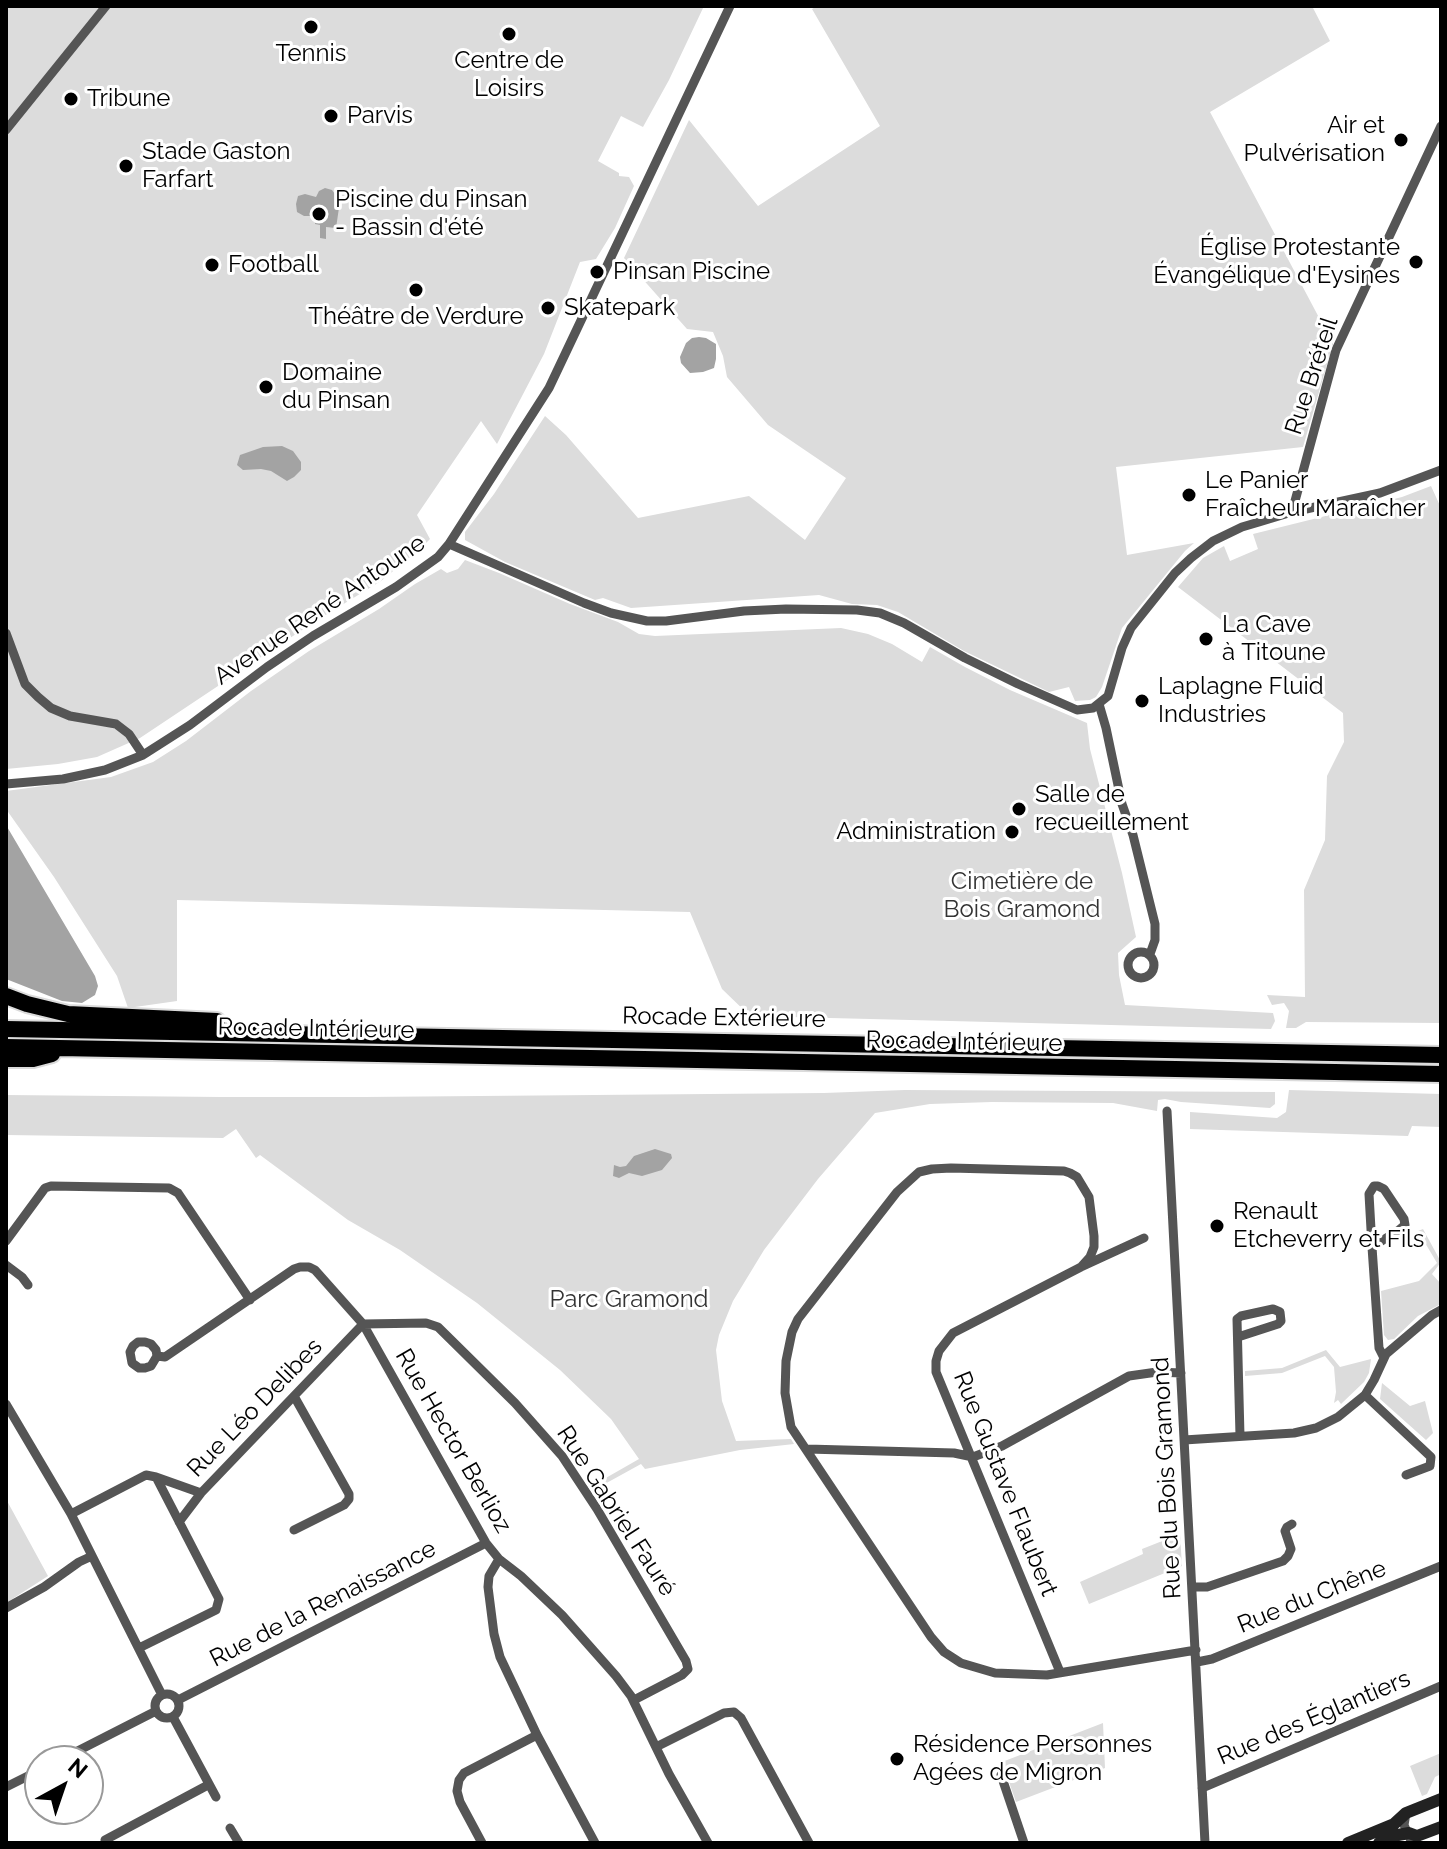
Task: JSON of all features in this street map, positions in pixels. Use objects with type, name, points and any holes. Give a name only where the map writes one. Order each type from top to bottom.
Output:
[{"type":"highway","points":[[6,996],[68,1014],[222,1021],[248,1034]]},
{"type":"highway","name":"Rocade Extérieure","points":[[6,1029],[1441,1055]]},
{"type":"highway","name":"Rocade Intérieure","points":[[6,1047],[1441,1074]]},
{"type":"highway","points":[[6,1059],[33,1059],[72,1048]]},
{"type":"street","points":[[6,130],[106,6]]},
{"type":"street","name":"Avenue René Antoune","points":[[6,784],[63,779],[105,770],[143,755],[313,636],[408,579],[438,557],[549,388],[730,6]]},
{"type":"street","name":"Rue Bréteil","points":[[1292,512],[1336,350],[1441,126]]},
{"type":"street","points":[[449,544],[584,603],[647,621],[786,609],[880,613],[965,658],[1077,710],[1099,704],[1108,696],[1131,628],[1183,565],[1201,549],[1242,527],[1292,512],[1380,493],[1441,470]]},
{"type":"street","points":[[6,633],[25,684],[38,697],[51,708],[70,716],[116,724],[129,734],[143,755]]},
{"type":"street","points":[[1099,704],[1125,817],[1133,835],[1155,924],[1155,940],[1150,954]]},
{"type":"street","name":"Rue du Bois Gramond","points":[[1167,1111],[1205,1843]]},
{"type":"street","points":[[1081,1267],[1090,1257],[1094,1236],[1089,1197],[1077,1177],[1064,1171],[951,1168],[919,1172],[897,1192],[798,1319],[786,1361],[786,1409],[791,1427],[931,1637],[944,1652],[961,1663],[995,1673],[1034,1676],[1196,1650]]},
{"type":"street","points":[[6,1241],[45,1188],[51,1186],[169,1188],[178,1193],[250,1300],[165,1357],[157,1356]]},
{"type":"street","points":[[1372,1247],[1405,1225],[1384,1189],[1378,1186],[1374,1186],[1369,1194],[1372,1247],[1379,1348],[1384,1358]]},
{"type":"street","name":"Rue Gustave Flaubert","points":[[1060,1672],[936,1372],[939,1351],[953,1333],[1144,1238]]},
{"type":"street","points":[[6,1265],[28,1285]]},
{"type":"street","name":"Rue Hector Berlioz","points":[[250,1300],[294,1269],[309,1267],[363,1324],[486,1543],[499,1559],[562,1615],[634,1700],[708,1843]]},
{"type":"street","points":[[1238,1337],[1278,1324],[1281,1321],[1280,1312],[1273,1309],[1237,1319],[1240,1436]]},
{"type":"street","points":[[1184,1440],[1294,1433],[1316,1428],[1338,1417],[1365,1395],[1391,1349],[1441,1310]]},
{"type":"street","name":"Rue Gabriel Fauré","points":[[363,1324],[426,1323],[438,1327],[515,1403],[562,1456],[597,1509],[686,1661],[688,1669],[682,1675],[634,1700]]},
{"type":"street","name":"Rue Léo Delibes","points":[[179,1522],[201,1493],[363,1324]]},
{"type":"street","points":[[807,1449],[954,1453],[973,1457],[1002,1446],[1129,1376],[1181,1373]]},
{"type":"street","points":[[1365,1395],[1431,1457],[1430,1466],[1406,1475]]},
{"type":"street","points":[[294,1396],[349,1494],[344,1505],[294,1530]]},
{"type":"street","points":[[6,1404],[71,1514],[162,1695]]},
{"type":"street","points":[[71,1514],[146,1475],[201,1493]]},
{"type":"street","points":[[139,1648],[216,1610],[219,1599],[156,1477]]},
{"type":"street","points":[[1193,1587],[1207,1587],[1283,1561],[1291,1549],[1285,1531],[1292,1524]]},
{"type":"street","name":"Rue de la Renaissance","points":[[178,1700],[486,1543]]},
{"type":"street","points":[[6,1608],[92,1556]]},
{"type":"street","points":[[499,1559],[489,1576],[488,1587],[500,1657],[537,1735],[595,1843]]},
{"type":"street","name":"Rue du Chêne","points":[[1197,1662],[1212,1659],[1441,1566]]},
{"type":"street","name":"Rue des Églantiers","points":[[1202,1788],[1441,1686]]},
{"type":"street","points":[[162,1695],[173,1695],[178,1700],[180,1708],[173,1717]]},
{"type":"street","points":[[162,1695],[155,1704],[156,1711],[162,1717],[173,1717]]},
{"type":"street","points":[[89,1745],[156,1711]]},
{"type":"street","points":[[656,1747],[724,1713],[734,1712],[741,1718],[809,1843]]},
{"type":"street","points":[[173,1717],[216,1797]]},
{"type":"street","points":[[482,1843],[460,1802],[457,1791],[459,1780],[464,1773],[537,1735]]},
{"type":"street","points":[[1001,1775],[1024,1843]]},
{"type":"street","points":[[6,1787],[24,1778]]},
{"type":"street","points":[[105,1840],[208,1785]]},
{"type":"street","points":[[1348,1843],[1394,1824],[1406,1813],[1441,1799]]},
{"type":"street","points":[[1406,1813],[1404,1825],[1411,1838]]},
{"type":"street","points":[[1379,1843],[1398,1835],[1411,1838],[1441,1827]]},
{"type":"street","points":[[230,1828],[239,1843]]},
{"type":"green space","name":"Domaine du Pinsan","points":[[6,6],[704,6],[643,127],[621,116],[598,161],[619,173],[619,176],[629,177],[634,186],[615,228],[596,259],[580,262],[544,354],[497,444],[481,421],[417,515],[430,539],[381,581],[140,738],[97,757],[6,769]]},
{"type":"green space","points":[[817,6],[1312,6],[1330,41],[1210,112],[1333,344],[1303,447],[1116,467],[1127,555],[1194,543],[1122,628],[1102,687],[1090,700],[1075,701],[1069,687],[1049,692],[964,651],[898,612],[877,605],[852,604],[819,595],[631,608],[603,598],[595,600],[505,562],[465,540],[465,532],[545,416],[566,435],[638,518],[749,496],[805,540],[846,478],[768,425],[727,377],[723,356],[713,332],[687,329],[624,258],[689,120],[758,206],[880,126],[812,9]]},
{"type":"green space","points":[[1431,486],[1441,508],[1441,1023],[1306,1022],[1296,1028],[1286,1028],[1289,1011],[1284,1003],[1272,1005],[1267,995],[1305,997],[1304,890],[1325,840],[1327,776],[1344,742],[1343,713],[1178,587],[1203,558],[1224,546],[1230,561],[1258,549],[1253,534],[1402,497]]},
{"type":"green space","name":"Cimetière de Bois Gramond","points":[[465,560],[618,622],[639,634],[655,636],[841,628],[892,644],[922,662],[930,647],[1010,690],[1087,723],[1090,749],[1136,937],[1118,953],[1125,1005],[1273,1013],[1275,1021],[1271,1029],[750,1016],[722,989],[690,912],[177,900],[177,1001],[128,1008],[117,976],[6,809],[6,791],[111,777],[153,762],[309,651],[415,584],[441,569],[447,573],[458,569]]},
{"type":"green space","name":"Parc Gramond","points":[[905,1090],[1275,1092],[1275,1104],[1270,1108],[1165,1099],[1158,1100],[1157,1111],[1113,1103],[992,1102],[930,1104],[875,1113],[818,1179],[764,1250],[733,1301],[719,1335],[716,1350],[722,1401],[736,1441],[791,1439],[794,1444],[740,1450],[645,1469],[641,1464],[592,1491],[590,1487],[639,1459],[611,1419],[560,1370],[477,1303],[400,1250],[348,1220],[260,1155],[256,1158],[236,1129],[223,1138],[6,1135],[6,1095],[365,1097]]},
{"type":"green space","points":[[1289,1090],[1441,1094],[1441,1127],[1412,1126],[1408,1136],[1190,1129],[1190,1112],[1277,1118],[1286,1112]]},
{"type":"green space","points":[[1423,1229],[1441,1262],[1432,1274],[1441,1284],[1441,1304],[1418,1316],[1394,1339],[1388,1340],[1384,1335],[1381,1291],[1419,1281],[1437,1263],[1418,1231]]},
{"type":"green space","points":[[1326,1350],[1340,1367],[1371,1359],[1364,1382],[1341,1404],[1338,1400],[1334,1403],[1334,1367],[1325,1356],[1282,1373],[1245,1376],[1245,1371],[1282,1368]]},
{"type":"green space","points":[[1382,1383],[1410,1406],[1425,1401],[1433,1433],[1426,1440],[1380,1399]]},
{"type":"green space","points":[[6,1499],[48,1576],[6,1603]]},
{"type":"green space","points":[[1180,1534],[1182,1566],[1089,1604],[1080,1582],[1143,1554],[1142,1549]]},
{"type":"green space","points":[[1103,1723],[1105,1768],[1016,1802],[1002,1762]]},
{"type":"green space","points":[[1441,1753],[1441,1774],[1435,1777],[1427,1794],[1422,1796],[1410,1766]]},
{"type":"shaded area","name":"Piscine du Pinsan - Bassin d'été","points":[[325,188],[332,190],[340,201],[336,228],[326,227],[326,239],[320,238],[320,225],[315,224],[315,216],[297,212],[296,204],[298,196],[316,197]]},
{"type":"shaded area","points":[[699,337],[716,344],[714,368],[690,373],[680,357],[686,343]]},
{"type":"shaded area","points":[[282,446],[293,451],[301,462],[301,470],[287,481],[271,471],[243,470],[237,465],[240,455],[263,447]]},
{"type":"shaded area","points":[[6,825],[95,976],[98,986],[95,995],[82,1003],[62,1001],[6,979]]},
{"type":"shaded area","points":[[655,1149],[671,1154],[672,1158],[662,1170],[642,1176],[629,1173],[619,1178],[613,1176],[614,1165],[626,1166],[634,1156]]},
{"type":"place","name":"Tennis","points":[[311,27]]},
{"type":"place","name":"Centre de Loisirs","points":[[509,34]]},
{"type":"place","name":"Tribune","points":[[71,99]]},
{"type":"place","name":"Parvis","points":[[331,116]]},
{"type":"place","name":"Air et Pulvérisation","points":[[1401,140]]},
{"type":"place","name":"Stade Gaston Farfart","points":[[126,166]]},
{"type":"place","name":"Piscine du Pinsan - Bassin d'été","points":[[319,214]]},
{"type":"place","name":"Église Protestante Évangélique d'Eysines","points":[[1416,262]]},
{"type":"place","name":"Football","points":[[212,265]]},
{"type":"place","name":"Pinsan Piscine","points":[[597,272]]},
{"type":"place","name":"Théâtre de Verdure","points":[[416,290]]},
{"type":"place","name":"Skatepark","points":[[548,308]]},
{"type":"place","name":"Domaine du Pinsan","points":[[266,387]]},
{"type":"place","name":"Le Panier Fraîcheur Maraîcher","points":[[1189,495]]},
{"type":"place","name":"La Cave à Titoune","points":[[1206,639]]},
{"type":"place","name":"Laplagne Fluid Industries","points":[[1142,701]]},
{"type":"place","name":"Salle de recueillement","points":[[1019,809]]},
{"type":"place","name":"Administration","points":[[1012,832]]},
{"type":"place","name":"Renault Etcheverry et Fils","points":[[1217,1226]]},
{"type":"place","name":"Résidence Personnes Agées de Migron","points":[[897,1759]]}]
